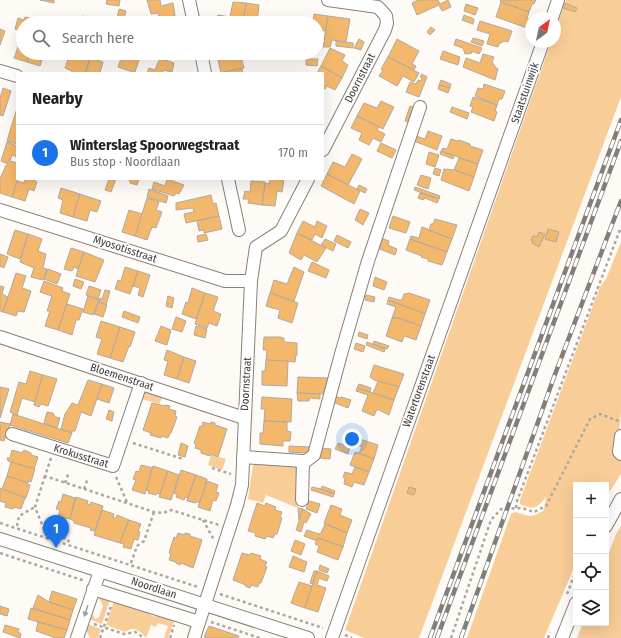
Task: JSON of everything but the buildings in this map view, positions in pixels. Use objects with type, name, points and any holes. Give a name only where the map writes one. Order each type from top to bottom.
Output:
[{"type":"street","points":[[189,0],[192,16]]},
{"type":"street","name":"Doornstraat","points":[[324,148],[388,23],[386,16],[378,7],[328,0]]},
{"type":"street","points":[[554,12],[558,0]]},
{"type":"street","name":"Staatstuinwijk","points":[[507,144],[541,48]]},
{"type":"street","points":[[202,60],[205,72]]},
{"type":"street","points":[[0,71],[16,76]]},
{"type":"street","points":[[242,457],[306,461],[314,455],[368,261],[420,107]]},
{"type":"street","name":"Watertorenstraat","points":[[333,635],[507,144]]},
{"type":"street","points":[[228,180],[239,230]]},
{"type":"street","name":"Doornstraat","points":[[194,638],[237,505],[242,485],[242,457],[251,282],[256,248],[281,231],[307,180]]},
{"type":"street","name":"Myosotisstraat","points":[[0,210],[225,281],[251,282]]},
{"type":"street","name":"Bloemenstraat","points":[[0,337],[244,418]]},
{"type":"street","name":"Krokusstraat","points":[[12,434],[113,466],[140,383]]},
{"type":"street","points":[[621,436],[619,452],[621,454]]},
{"type":"street","points":[[302,500],[303,461]]},
{"type":"street","points":[[609,521],[621,499]]},
{"type":"street","name":"Noordlaan","points":[[0,538],[308,638]]},
{"type":"street","points":[[77,638],[100,571]]},
{"type":"street","points":[[94,589],[200,621]]},
{"type":"street","points":[[562,638],[566,632],[573,612]]},
{"type":"path","points":[[516,508],[517,501],[621,227]]},
{"type":"path","points":[[451,638],[491,520],[501,509],[522,508],[534,512],[546,506],[590,419],[600,414],[621,422]]},
{"type":"path","points":[[127,441],[183,459]]},
{"type":"path","points":[[52,454],[35,508],[45,532],[68,540],[69,543]]},
{"type":"path","points":[[212,468],[236,475]]},
{"type":"path","points":[[65,482],[69,472]]},
{"type":"path","points":[[115,475],[128,502]]},
{"type":"path","points":[[45,476],[128,502],[154,512],[163,513],[171,510],[222,526]]},
{"type":"path","points":[[84,489],[88,478]]},
{"type":"path","points":[[17,526],[19,516],[35,508]]},
{"type":"path","points":[[131,563],[137,546],[144,541],[154,512]]},
{"type":"path","points":[[203,520],[216,544]]},
{"type":"path","points":[[0,523],[209,591],[333,635]]},
{"type":"path","points":[[53,535],[56,539]]},
{"type":"path","points":[[0,553],[83,581]]},
{"type":"path","points":[[100,638],[114,596]]},
{"type":"path","points":[[200,621],[260,638]]},
{"type":"path","points":[[88,622],[124,634],[135,632],[143,638]]},
{"type":"shaded area","points":[[566,0],[621,0],[621,97],[419,638],[364,638],[345,630],[549,48],[561,48],[561,14]]},
{"type":"shaded area","points":[[621,242],[621,411],[618,450],[621,461],[621,474],[609,492],[609,482],[573,482],[573,570],[544,638],[467,638],[511,514],[515,512],[533,516],[544,510],[546,497],[538,506],[532,508],[520,504],[520,500],[600,287],[606,279]]},
{"type":"shaded area","points":[[145,392],[162,398],[159,404],[142,399]]},
{"type":"shaded area","points":[[211,455],[226,459],[222,470],[208,465]]},
{"type":"shaded area","points":[[258,462],[298,467],[298,508],[266,495],[263,503],[248,499],[253,465]]},
{"type":"shaded area","points":[[621,526],[621,638],[577,638],[582,626],[609,626],[609,553],[616,534]]},
{"type":"shaded area","points":[[97,594],[111,597],[102,624],[89,619],[91,611],[95,619],[99,617],[103,606]]},
{"type":"shaded area","points":[[115,598],[147,609],[154,617],[161,613],[175,618],[168,638],[164,638],[168,626],[158,623],[156,627],[151,625],[146,638],[142,633],[134,629],[125,632],[106,625]]},
{"type":"shaded area","points":[[87,624],[101,629],[98,638],[90,638],[85,628]]},
{"type":"railway","points":[[430,638],[621,120]]},
{"type":"railway","points":[[437,638],[621,141]]},
{"type":"railway","points":[[461,638],[554,377],[621,201]]},
{"type":"place","name":"Winterslag Spoorwegstraat","points":[[56,548]]}]
